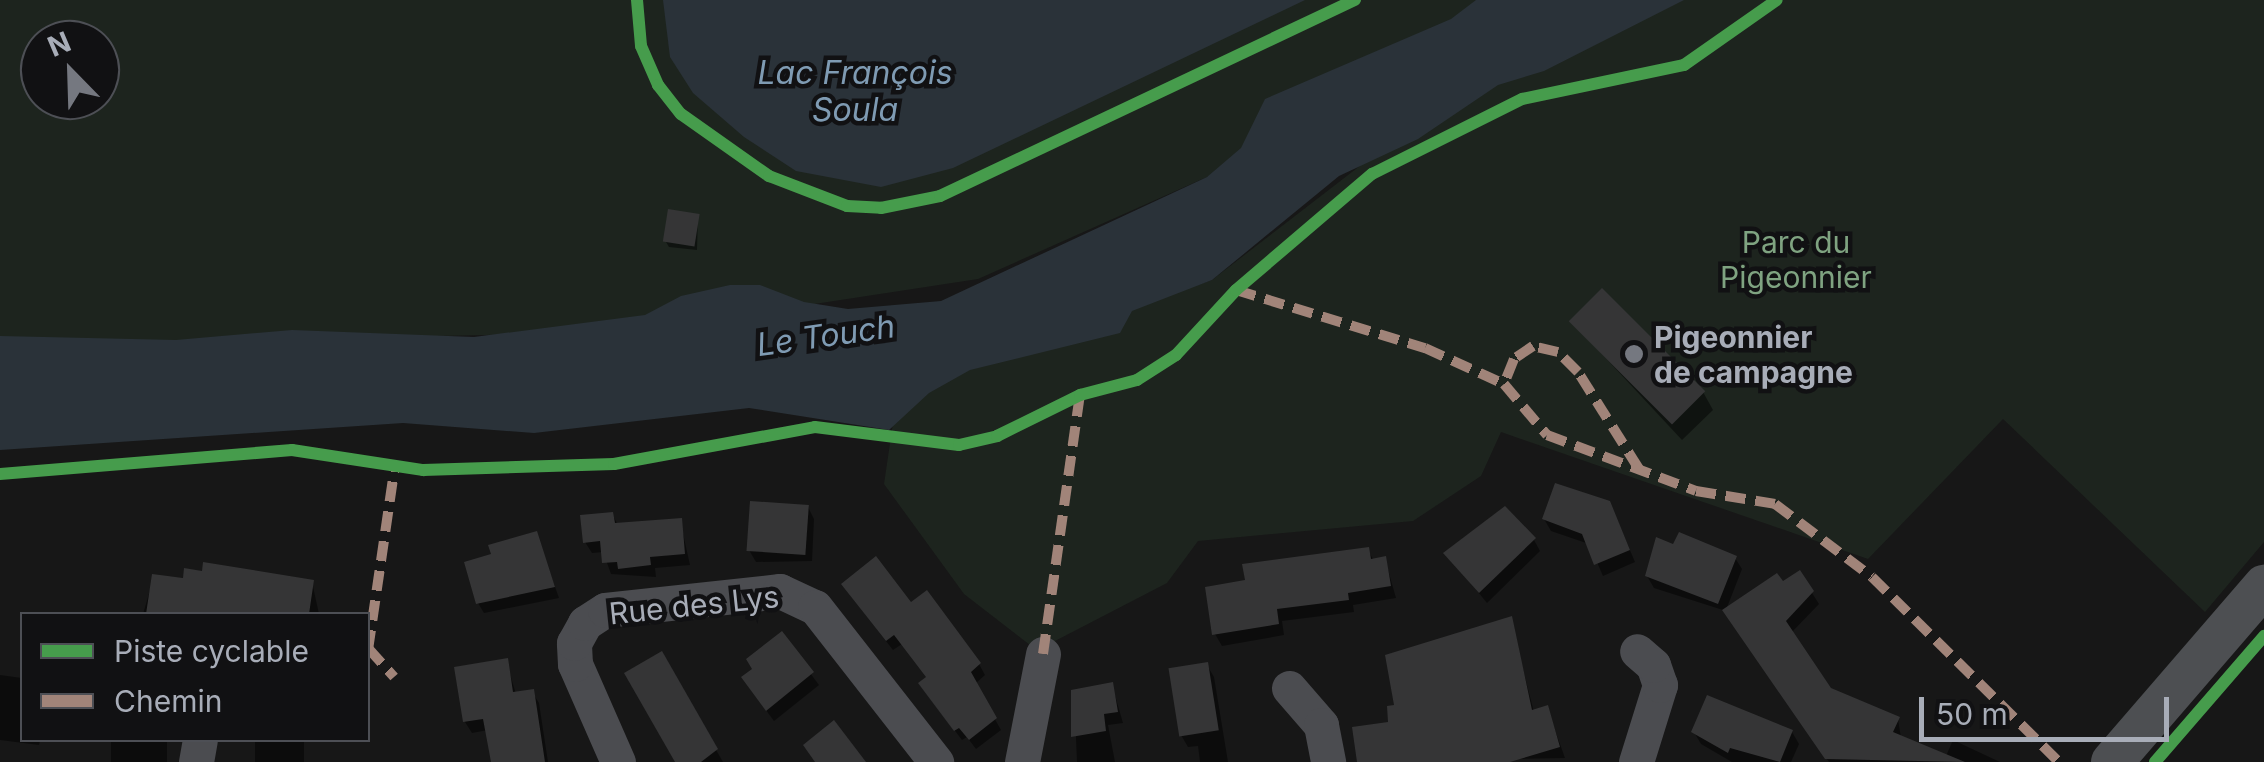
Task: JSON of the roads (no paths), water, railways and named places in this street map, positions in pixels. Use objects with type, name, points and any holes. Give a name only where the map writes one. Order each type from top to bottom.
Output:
[{"type":"main road","points":[[2112,762],[2264,586]]},
{"type":"street","name":"Rue des Lys","points":[[618,762],[575,664],[574,643],[585,623],[606,610],[780,592],[815,607],[936,762]]},
{"type":"street","points":[[1636,762],[1660,685],[1653,665],[1638,651]]},
{"type":"street","points":[[1022,762],[1043,654]]},
{"type":"street","points":[[1289,688],[1321,725],[1328,762]]},
{"type":"water","name":"Lac François Soula","points":[[663,0],[1305,0],[953,168],[881,187],[796,171],[744,137],[693,93],[670,57]]},
{"type":"water","name":"Le Touch","points":[[1476,0],[1684,0],[1544,71],[1498,85],[1418,139],[1339,176],[1212,280],[1132,311],[1120,333],[970,370],[929,393],[889,430],[749,408],[534,433],[403,423],[0,450],[0,336],[176,340],[292,330],[474,337],[645,315],[681,296],[730,285],[760,285],[804,302],[848,309],[941,301],[1207,177],[1241,148],[1265,99],[1451,19]]},
{"type":"place","name":"Pigeonnier de campagne","points":[[1634,354]]},
{"type":"park label","name":"Parc du Pigeonnier","points":[[1796,259]]}]
